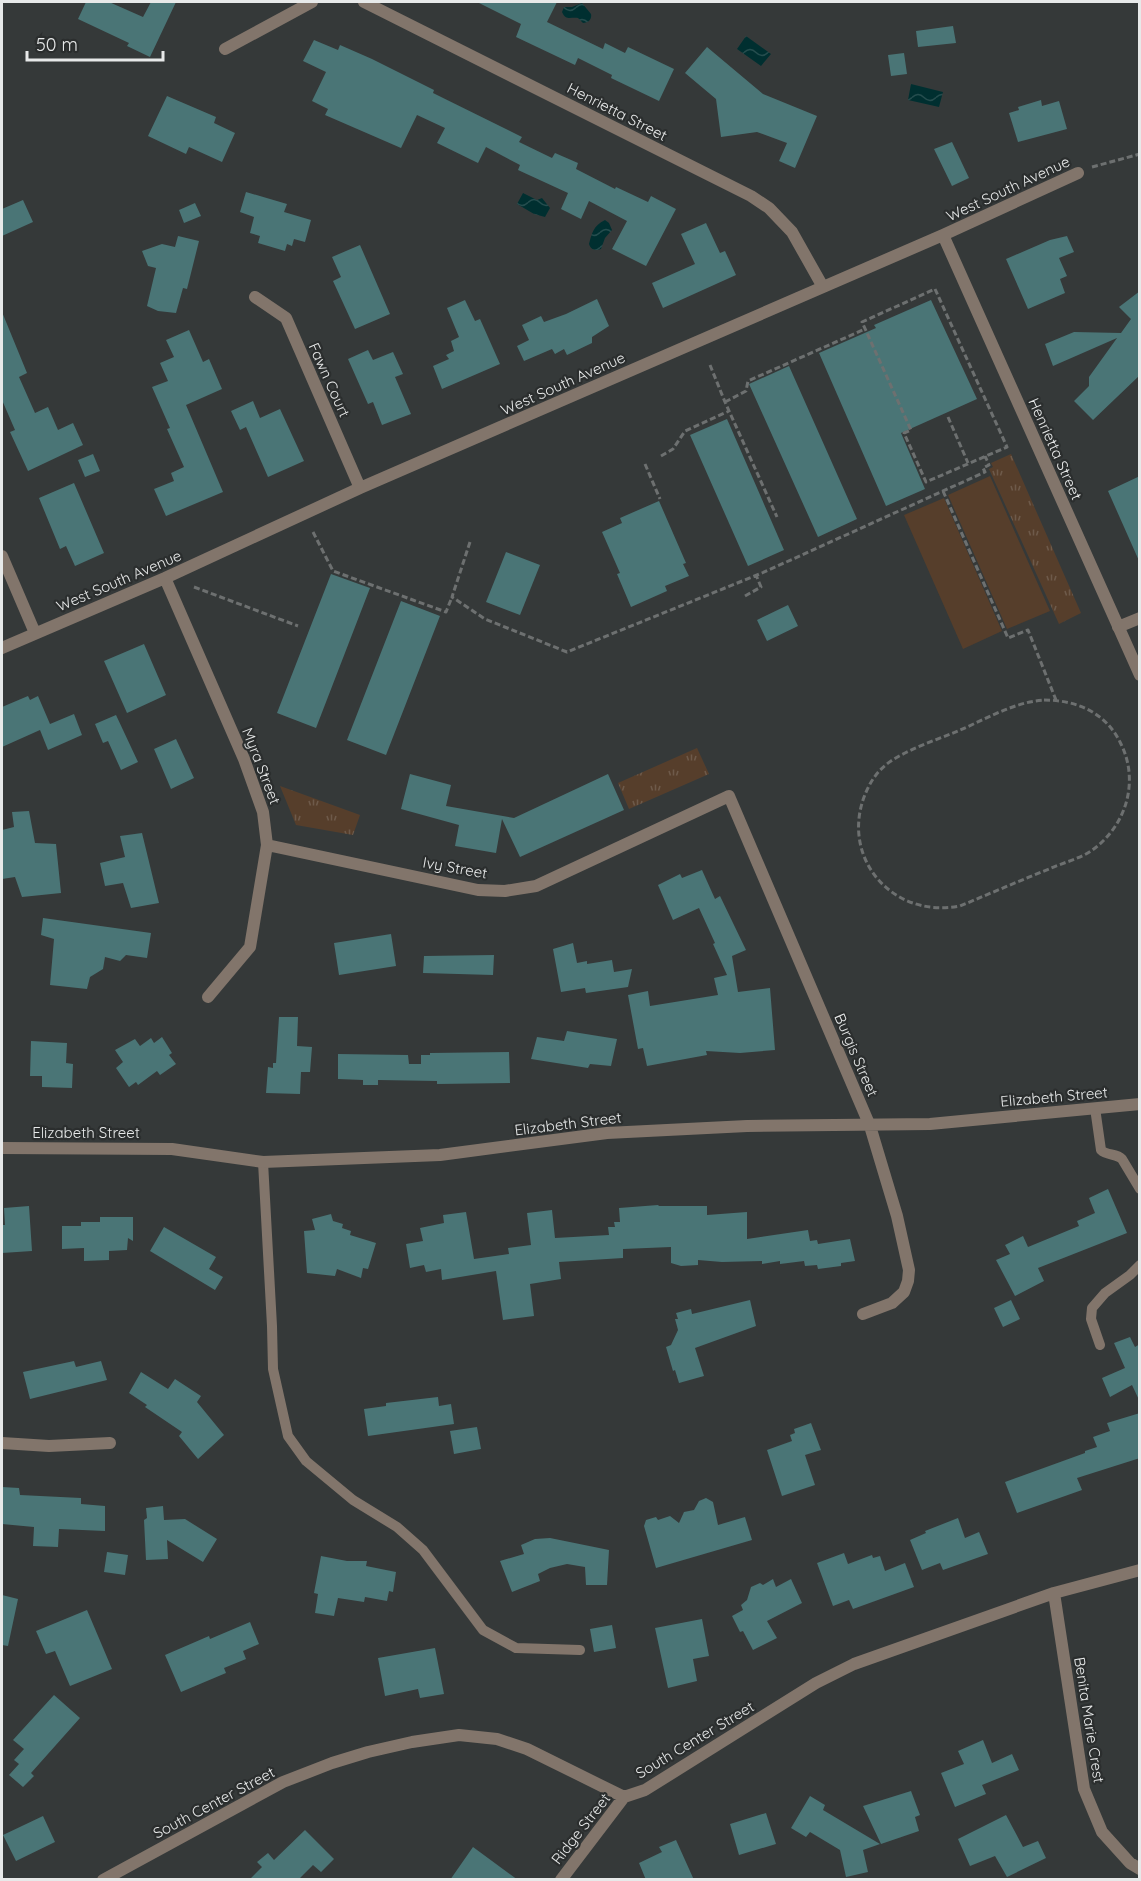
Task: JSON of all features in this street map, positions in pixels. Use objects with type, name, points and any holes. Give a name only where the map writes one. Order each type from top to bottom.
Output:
[{"type":"street","points":[[225,49],[312,2]]},
{"type":"street","name":"Henrietta Street","points":[[364,2],[751,196],[769,208],[792,232],[823,287]]},
{"type":"street","name":"West South Avenue","points":[[2,648],[165,578],[360,488],[943,235],[1077,173]]},
{"type":"street","name":"Henrietta Street","points":[[943,235],[1140,675]]},
{"type":"street","name":"Fawn Court","points":[[255,297],[286,318],[360,488]]},
{"type":"street","points":[[2,556],[35,633]]},
{"type":"street","name":"Myra Street","points":[[165,578],[244,759],[263,812],[267,845],[250,947],[208,997]]},
{"type":"street","points":[[1118,627],[1140,618]]},
{"type":"street","name":"Ivy Street","points":[[267,845],[478,890],[505,891],[536,886],[729,796]]},
{"type":"street","name":"Burgis Street","points":[[729,796],[870,1126],[897,1216],[909,1270],[904,1292],[892,1303],[863,1314]]},
{"type":"street","name":"Elizabeth Street","points":[[2,1148],[172,1149],[263,1162],[440,1155],[607,1133],[747,1126],[930,1124],[1140,1104]]},
{"type":"street","points":[[2,1443],[50,1446],[110,1443]]},
{"type":"street","name":"South Center Street","points":[[103,1880],[283,1782],[359,1755],[412,1742],[459,1735],[497,1739],[527,1749],[624,1797],[645,1790],[816,1683],[854,1664],[1054,1593],[1140,1570]]},
{"type":"street","name":"Benita Marie Crest","points":[[1054,1593],[1084,1789],[1102,1832],[1130,1863],[1140,1869]]},
{"type":"street","name":"Ridge Street","points":[[561,1880],[624,1797]]},
{"type":"lane","points":[[1095,1108],[1101,1150],[1105,1154],[1122,1159],[1140,1189]]},
{"type":"lane","points":[[263,1162],[273,1370],[288,1436],[306,1461],[353,1500],[397,1527],[423,1550],[483,1630],[516,1648],[580,1650]]},
{"type":"lane","points":[[1100,1345],[1091,1319],[1092,1308],[1105,1293],[1140,1265]]},
{"type":"path","name":"West South Avenue","points":[[1077,173],[1140,154]]},
{"type":"path","points":[[935,290],[1007,447],[926,482],[904,434],[911,430],[865,329],[862,322],[935,290]]},
{"type":"path","points":[[724,402],[746,391],[748,381],[865,329]]},
{"type":"path","points":[[710,365],[724,402],[777,517]]},
{"type":"path","points":[[661,456],[673,449],[685,431],[729,411]]},
{"type":"path","points":[[948,417],[968,463]]},
{"type":"path","points":[[452,597],[484,619],[567,652],[756,575],[985,472],[983,468],[989,465],[985,456]]},
{"type":"path","points":[[645,464],[660,499]]},
{"type":"path","points":[[943,491],[1008,639],[1028,630],[1056,700]]},
{"type":"path","points":[[313,532],[333,570],[446,612],[470,542]]},
{"type":"path","points":[[745,596],[761,587],[756,575]]},
{"type":"path","points":[[194,587],[298,626]]},
{"type":"path","points":[[1056,700],[1074,703],[1104,720],[1116,734],[1125,751],[1130,770],[1129,792],[1121,817],[1110,835],[1088,853],[960,906],[945,909],[917,905],[901,899],[885,887],[868,867],[861,846],[859,830],[863,799],[870,783],[880,770],[903,754],[1024,703],[1056,700]]},
{"type":"green space","points":[[1011,454],[1081,613],[1059,624],[989,469],[993,467],[991,463]]},
{"type":"green space","points":[[990,476],[1050,611],[1007,629],[948,495]]},
{"type":"green space","points":[[944,498],[1002,631],[963,649],[904,515]]},
{"type":"green space","points":[[697,748],[709,774],[629,809],[618,783]]},
{"type":"green space","points":[[280,786],[360,815],[353,835],[296,825]]},
{"type":"water","points":[[582,3],[591,14],[588,21],[583,23],[578,18],[565,17],[562,12],[564,7]]},
{"type":"water","points":[[746,36],[771,54],[761,66],[737,49]]},
{"type":"water","points":[[911,84],[943,92],[939,107],[908,100]]},
{"type":"water","points":[[523,193],[537,200],[542,198],[550,208],[545,217],[534,214],[517,204]]},
{"type":"water","points":[[605,220],[612,230],[605,238],[601,249],[594,250],[589,244],[592,233],[595,227]]},
{"type":"building","points":[[86,2],[109,2],[143,17],[151,2],[176,2],[150,57],[127,46],[129,43],[78,19]]},
{"type":"building","points":[[477,2],[557,2],[547,22],[603,49],[605,43],[625,53],[628,47],[674,69],[659,101],[611,78],[612,75],[578,58],[575,65],[516,37],[521,24]]},
{"type":"building","points":[[953,26],[956,43],[918,47],[916,31]]},
{"type":"building","points":[[314,40],[338,50],[340,45],[372,59],[434,90],[433,93],[522,137],[519,142],[552,158],[555,153],[578,163],[576,169],[615,189],[616,187],[648,202],[651,196],[676,209],[646,266],[612,249],[627,221],[589,201],[581,219],[561,209],[568,193],[518,170],[520,165],[486,147],[478,163],[437,143],[445,128],[417,115],[401,148],[325,115],[328,109],[312,101],[326,72],[303,61]]},
{"type":"building","points":[[707,47],[763,94],[817,116],[795,168],[779,161],[787,143],[757,132],[721,137],[716,99],[685,73]]},
{"type":"building","points":[[904,53],[907,74],[891,76],[888,55]]},
{"type":"building","points":[[167,96],[216,117],[214,123],[235,133],[222,162],[189,147],[186,154],[148,136]]},
{"type":"building","points":[[1041,100],[1042,106],[1059,101],[1067,129],[1018,142],[1009,113],[1019,110],[1018,107]]},
{"type":"building","points":[[952,142],[969,178],[952,186],[934,149]]},
{"type":"building","points":[[246,192],[287,204],[284,212],[311,220],[305,242],[294,239],[292,246],[287,244],[285,251],[258,243],[260,236],[250,233],[254,217],[240,212]]},
{"type":"building","points":[[23,200],[33,222],[2,236],[2,209]]},
{"type":"building","points":[[195,203],[201,216],[184,223],[179,210]]},
{"type":"building","points":[[706,223],[720,253],[725,251],[736,275],[663,308],[652,283],[695,264],[681,234]]},
{"type":"building","points":[[178,236],[199,241],[187,289],[183,288],[176,313],[158,311],[147,306],[156,268],[148,266],[142,251],[162,244],[175,247]]},
{"type":"building","points":[[1067,236],[1074,252],[1059,258],[1067,276],[1060,279],[1065,293],[1028,309],[1006,259],[1050,240]]},
{"type":"building","points":[[360,245],[390,314],[355,329],[333,281],[341,277],[332,257]]},
{"type":"building","points":[[1140,291],[1140,375],[1093,420],[1074,401],[1089,386],[1089,377],[1117,338],[1053,366],[1045,344],[1074,332],[1121,333],[1131,319],[1119,307]]},
{"type":"building","points":[[597,299],[609,326],[592,337],[592,343],[567,355],[564,349],[555,354],[552,349],[524,361],[517,346],[529,340],[522,325],[541,316],[544,322]]},
{"type":"building","points":[[465,300],[475,321],[480,319],[500,364],[442,389],[433,366],[449,359],[446,355],[454,351],[451,341],[459,337],[447,308]]},
{"type":"building","points":[[931,300],[977,399],[901,433],[925,489],[886,506],[819,353]]},
{"type":"building","points":[[2,312],[27,373],[19,377],[35,413],[48,407],[58,430],[73,423],[83,445],[28,471],[10,432],[15,430],[2,400]]},
{"type":"building","points":[[189,330],[203,362],[209,359],[222,389],[186,405],[223,492],[166,516],[154,489],[174,481],[171,473],[184,467],[152,387],[168,381],[160,363],[174,357],[166,340]]},
{"type":"building","points":[[368,350],[373,360],[393,352],[403,374],[395,377],[411,414],[382,425],[373,402],[368,404],[348,359]]},
{"type":"building","points":[[789,366],[857,519],[818,537],[749,384]]},
{"type":"building","points":[[253,401],[260,418],[280,409],[304,461],[268,477],[246,427],[240,430],[231,411]]},
{"type":"building","points":[[727,419],[784,550],[748,566],[690,435]]},
{"type":"building","points":[[93,454],[100,471],[85,477],[78,460]]},
{"type":"building","points":[[1140,476],[1140,563],[1108,491]]},
{"type":"building","points":[[74,483],[104,553],[75,566],[66,546],[60,549],[39,498]]},
{"type":"building","points":[[659,501],[686,563],[683,564],[689,576],[665,586],[667,591],[631,607],[617,574],[620,573],[602,532],[622,523],[620,518]]},
{"type":"building","points":[[506,552],[540,565],[520,615],[486,602]]},
{"type":"building","points":[[331,574],[370,588],[316,728],[277,713]]},
{"type":"building","points":[[401,601],[440,616],[386,755],[347,740]]},
{"type":"building","points":[[788,605],[798,626],[767,641],[757,620]]},
{"type":"building","points":[[144,644],[166,695],[127,713],[104,661]]},
{"type":"building","points":[[28,696],[30,700],[38,696],[50,724],[74,714],[82,735],[48,750],[40,730],[2,747],[2,707]]},
{"type":"building","points":[[116,715],[138,762],[121,770],[108,741],[103,743],[95,724]]},
{"type":"building","points":[[176,739],[194,778],[171,789],[154,749]]},
{"type":"building","points":[[410,774],[451,785],[446,806],[514,818],[608,774],[624,810],[520,857],[502,819],[496,853],[455,846],[459,825],[401,809]]},
{"type":"building","points":[[29,811],[35,843],[56,844],[61,893],[22,897],[15,877],[2,879],[2,830],[14,827],[12,812]]},
{"type":"building","points":[[142,833],[159,903],[131,908],[123,883],[105,886],[100,863],[125,857],[120,836]]},
{"type":"building","points":[[702,870],[715,899],[720,896],[746,950],[732,956],[738,992],[770,988],[775,1050],[740,1053],[706,1051],[707,1055],[647,1066],[643,1048],[638,1049],[628,995],[648,991],[650,1006],[718,995],[714,978],[727,975],[699,908],[673,920],[658,885],[680,874],[682,878]]},
{"type":"building","points":[[43,918],[151,933],[147,958],[126,955],[120,961],[105,957],[103,969],[90,977],[87,989],[50,985],[54,939],[41,935]]},
{"type":"building","points":[[391,934],[396,966],[339,975],[334,943]]},
{"type":"building","points":[[573,943],[577,963],[587,961],[587,964],[612,960],[614,972],[632,969],[628,987],[586,993],[585,988],[561,992],[553,949]]},
{"type":"building","points":[[494,955],[493,975],[423,973],[424,956]]},
{"type":"building","points":[[279,1017],[298,1017],[297,1046],[312,1047],[310,1072],[301,1072],[300,1094],[266,1093],[268,1067],[273,1068],[273,1063],[276,1063]]},
{"type":"building","points":[[567,1031],[617,1039],[611,1066],[590,1064],[588,1068],[531,1059],[537,1037],[564,1041]]},
{"type":"building","points":[[162,1037],[172,1053],[169,1055],[176,1064],[160,1075],[157,1071],[138,1085],[136,1082],[129,1087],[116,1068],[123,1062],[115,1050],[135,1039],[140,1046],[151,1038],[154,1043]]},
{"type":"building","points":[[31,1041],[67,1043],[66,1063],[73,1064],[72,1088],[42,1087],[42,1076],[30,1076]]},
{"type":"building","points":[[509,1052],[510,1083],[437,1084],[437,1081],[378,1080],[378,1085],[363,1085],[363,1080],[338,1079],[338,1054],[408,1055],[409,1064],[421,1064],[421,1055],[430,1055],[430,1053]]},
{"type":"building","points":[[1108,1189],[1127,1233],[1038,1268],[1044,1281],[1015,1296],[996,1260],[1010,1254],[1005,1245],[1023,1236],[1028,1247],[1079,1226],[1077,1221],[1095,1213],[1089,1198]]},
{"type":"building","points":[[658,1205],[707,1206],[707,1215],[747,1212],[747,1239],[808,1230],[810,1241],[817,1240],[818,1244],[850,1239],[855,1261],[841,1263],[841,1266],[818,1269],[817,1265],[805,1266],[804,1261],[762,1264],[762,1261],[698,1260],[698,1265],[681,1266],[671,1263],[671,1247],[623,1249],[623,1258],[559,1262],[561,1279],[530,1284],[534,1316],[503,1320],[496,1271],[442,1280],[441,1269],[426,1272],[424,1265],[410,1268],[406,1244],[423,1241],[420,1228],[444,1223],[443,1215],[466,1212],[474,1259],[509,1254],[508,1248],[531,1245],[527,1213],[552,1210],[555,1238],[609,1235],[608,1227],[615,1227],[614,1222],[620,1222],[619,1208]]},
{"type":"building","points":[[29,1206],[32,1251],[2,1253],[4,1208]]},
{"type":"building","points":[[331,1214],[333,1221],[343,1224],[342,1228],[351,1231],[350,1235],[376,1243],[368,1269],[363,1268],[361,1278],[337,1269],[335,1276],[307,1273],[304,1231],[315,1230],[312,1219]]},
{"type":"building","points":[[100,1217],[133,1217],[133,1241],[128,1238],[127,1250],[109,1251],[109,1260],[84,1261],[84,1248],[62,1249],[62,1226],[81,1226],[81,1222],[100,1222]]},
{"type":"building","points":[[164,1227],[216,1257],[209,1269],[223,1277],[215,1290],[150,1251]]},
{"type":"building","points":[[750,1300],[756,1326],[695,1348],[704,1376],[679,1383],[666,1347],[671,1345],[678,1330],[676,1313],[691,1309],[692,1314]]},
{"type":"building","points":[[1011,1300],[1020,1319],[1003,1327],[994,1308]]},
{"type":"building","points":[[1130,1337],[1135,1347],[1140,1344],[1140,1402],[1132,1385],[1110,1397],[1102,1378],[1125,1368],[1114,1343]]},
{"type":"building","points":[[74,1361],[76,1367],[101,1361],[107,1380],[30,1399],[23,1372]]},
{"type":"building","points":[[141,1372],[168,1389],[175,1379],[201,1396],[197,1402],[224,1435],[198,1459],[179,1436],[182,1432],[129,1393]]},
{"type":"building","points":[[438,1397],[439,1406],[451,1404],[454,1424],[368,1436],[364,1409],[386,1406],[386,1403]]},
{"type":"building","points":[[1140,1413],[1140,1458],[1077,1478],[1082,1490],[1017,1513],[1005,1482],[1097,1447],[1093,1437],[1110,1431],[1107,1423]]},
{"type":"building","points":[[811,1423],[821,1450],[805,1455],[815,1485],[782,1496],[767,1450],[792,1441],[790,1435],[795,1433],[794,1429]]},
{"type":"building","points":[[477,1427],[481,1449],[454,1454],[450,1431]]},
{"type":"building","points":[[2,1487],[19,1488],[20,1495],[81,1498],[81,1504],[105,1506],[105,1531],[59,1529],[58,1547],[33,1546],[34,1527],[2,1524]]},
{"type":"building","points":[[706,1498],[713,1502],[718,1525],[745,1517],[752,1540],[656,1568],[644,1526],[646,1520],[656,1517],[658,1520],[670,1516],[679,1523],[684,1512],[694,1510],[699,1501]]},
{"type":"building","points":[[163,1506],[164,1520],[185,1519],[217,1539],[203,1562],[167,1540],[168,1559],[146,1560],[144,1520],[147,1518],[146,1508]]},
{"type":"building","points":[[958,1518],[965,1538],[979,1532],[988,1554],[943,1570],[940,1563],[922,1570],[910,1540],[926,1533],[925,1531]]},
{"type":"building","points":[[550,1538],[609,1550],[607,1585],[586,1585],[585,1567],[567,1564],[538,1574],[540,1581],[512,1592],[500,1561],[524,1554],[521,1545],[535,1539]]},
{"type":"building","points":[[107,1552],[128,1555],[125,1575],[104,1572]]},
{"type":"building","points":[[844,1553],[848,1564],[872,1555],[873,1558],[880,1556],[885,1571],[905,1563],[914,1587],[853,1609],[849,1600],[833,1606],[817,1563]]},
{"type":"building","points":[[321,1556],[347,1561],[367,1561],[366,1566],[396,1572],[393,1592],[389,1591],[387,1601],[365,1597],[364,1602],[338,1598],[334,1616],[315,1613],[318,1594],[314,1593]]},
{"type":"building","points":[[773,1579],[776,1587],[791,1579],[802,1603],[767,1621],[777,1638],[753,1650],[732,1616],[743,1610],[741,1605],[747,1600],[751,1587],[760,1583],[763,1585]]},
{"type":"building","points":[[2,1595],[18,1599],[8,1646],[2,1645]]},
{"type":"building","points":[[87,1610],[112,1669],[70,1686],[55,1651],[46,1654],[36,1631]]},
{"type":"building","points":[[702,1619],[709,1656],[693,1659],[697,1681],[668,1688],[655,1628]]},
{"type":"building","points":[[250,1622],[259,1644],[243,1651],[246,1659],[224,1668],[226,1673],[181,1692],[165,1655]]},
{"type":"building","points":[[612,1625],[616,1648],[594,1652],[590,1629]]},
{"type":"building","points":[[435,1648],[444,1694],[420,1698],[418,1689],[385,1696],[378,1658]]},
{"type":"building","points":[[54,1695],[80,1718],[31,1773],[34,1776],[23,1787],[9,1775],[19,1764],[14,1760],[24,1749],[13,1740]]},
{"type":"building","points":[[983,1740],[992,1763],[1012,1754],[1019,1770],[982,1785],[986,1794],[955,1807],[941,1773],[964,1764],[958,1751]]},
{"type":"building","points":[[911,1791],[920,1815],[915,1817],[919,1831],[881,1844],[863,1806]]},
{"type":"building","points":[[810,1796],[825,1805],[823,1810],[880,1844],[863,1850],[868,1872],[846,1877],[840,1850],[810,1832],[806,1837],[791,1828]]},
{"type":"building","points":[[766,1813],[776,1844],[739,1855],[730,1824]]},
{"type":"building","points":[[1006,1815],[1023,1847],[1038,1841],[1046,1858],[1007,1877],[995,1856],[970,1866],[958,1839]]},
{"type":"building","points":[[43,1816],[55,1842],[16,1861],[3,1835]]},
{"type":"building","points":[[305,1830],[334,1859],[321,1872],[313,1865],[298,1880],[249,1880],[262,1867],[257,1862],[268,1853],[274,1860]]},
{"type":"building","points":[[676,1840],[694,1880],[646,1880],[639,1863],[662,1852],[659,1847]]},
{"type":"building","points":[[473,1847],[518,1880],[450,1880]]}]
